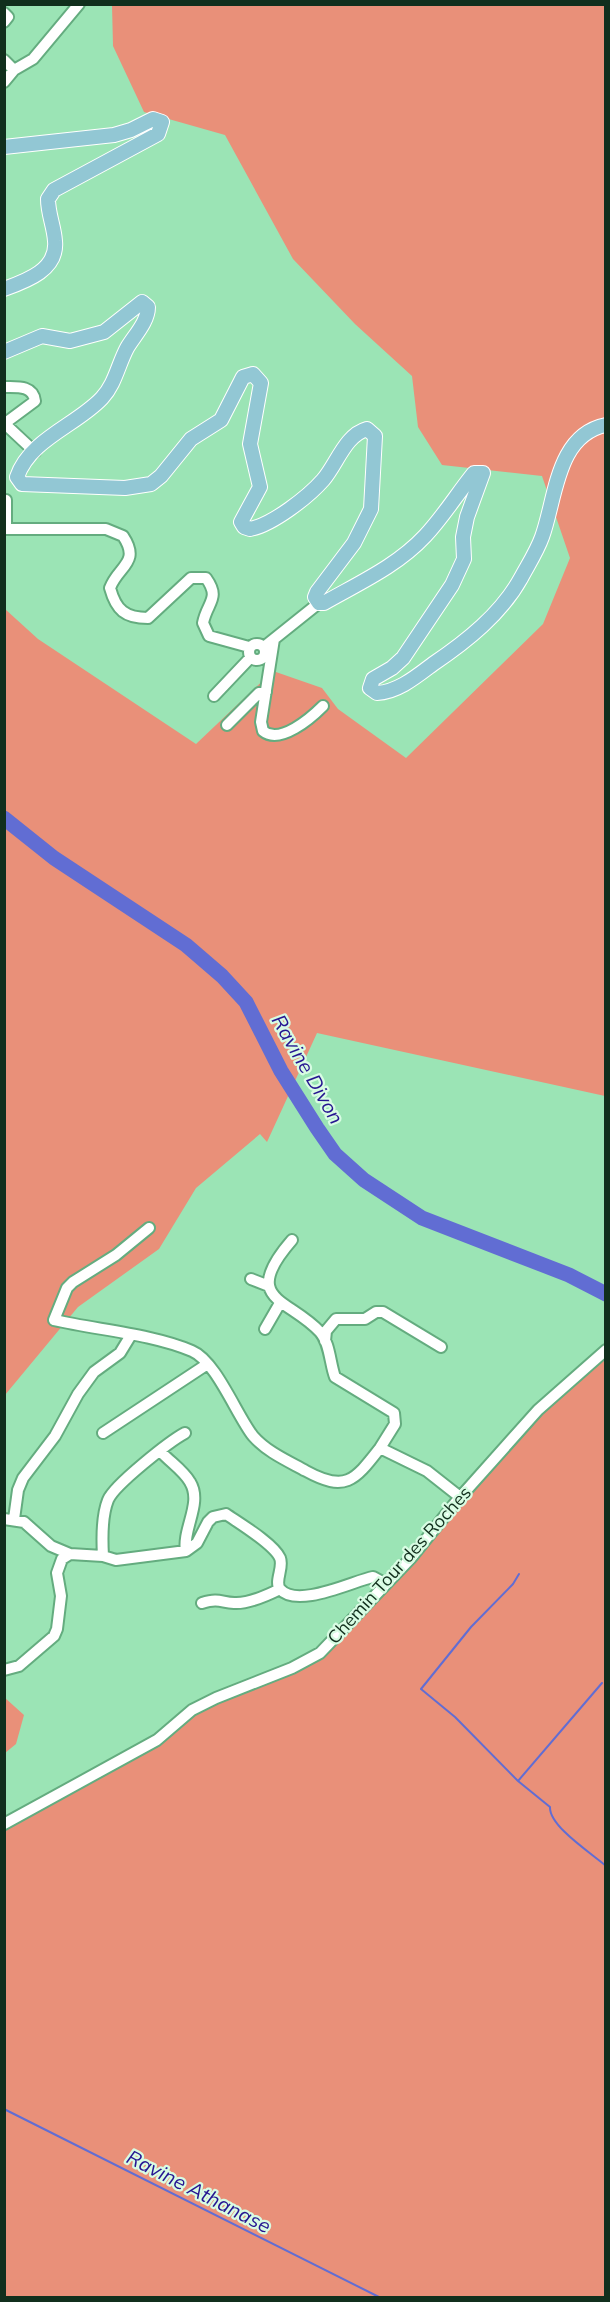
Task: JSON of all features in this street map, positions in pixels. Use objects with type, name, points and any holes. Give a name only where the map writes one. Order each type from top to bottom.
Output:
[{"type":"main road","points":[[4,147],[114,135],[131,130],[153,119],[162,122],[158,134],[54,190],[48,199],[56,243],[54,255],[44,271],[4,290]]},
{"type":"main road","points":[[4,352],[42,336],[70,340],[104,332],[118,323],[137,303],[142,302],[148,308],[147,316],[126,351],[110,389],[99,401],[35,452],[17,477],[22,483],[125,488],[151,484],[161,476],[190,440],[221,420],[243,377],[252,374],[261,383],[250,444],[260,487],[241,522],[244,527],[250,529],[282,513],[308,495],[323,480],[356,434],[370,430],[375,435],[371,509],[354,543],[317,592],[315,597],[319,603],[324,603],[363,582],[405,554],[425,536],[476,472],[483,472],[465,527],[464,559],[452,585],[397,664],[373,679],[372,691],[392,690],[430,666],[481,627],[502,605],[520,580],[541,540],[564,459],[585,433],[606,425]]},
{"type":"street","points":[[4,82],[14,70],[33,59],[79,4]]},
{"type":"street","points":[[4,13],[8,17],[4,22]]},
{"type":"street","points":[[4,60],[14,70]]},
{"type":"street","points":[[4,387],[23,387],[34,397],[31,406],[5,424],[35,452]]},
{"type":"street","points":[[6,500],[6,529],[106,530],[123,536],[130,555],[128,564],[113,579],[110,588],[118,608],[124,614],[148,618],[190,578],[206,578],[214,589],[214,597],[203,623],[209,636],[250,652]]},
{"type":"street","points":[[214,696],[255,644],[264,647],[319,603]]},
{"type":"street","points":[[274,639],[261,722],[267,734],[281,735],[313,716],[323,706]]},
{"type":"street","points":[[226,725],[259,693],[266,692]]},
{"type":"street","points":[[149,1228],[123,1250],[73,1282],[67,1288],[54,1320],[131,1335],[194,1352],[206,1365],[259,1442],[271,1452],[320,1479],[347,1482],[358,1476],[380,1448],[395,1424],[394,1413],[335,1377],[325,1341],[319,1331],[280,1303],[269,1286],[251,1280]]},
{"type":"street","points":[[269,1286],[273,1271],[292,1240]]},
{"type":"street","points":[[265,1329],[280,1303]]},
{"type":"street","points":[[325,1341],[326,1331],[336,1319],[365,1319],[376,1312],[383,1312],[441,1347]]},
{"type":"street","points":[[131,1335],[120,1353],[94,1372],[78,1394],[55,1436],[23,1478],[9,1519],[24,1522],[51,1546],[70,1554],[103,1556],[116,1560],[186,1551],[197,1544],[213,1517],[226,1514],[279,1557],[282,1567],[278,1583],[280,1589],[288,1594],[332,1592],[373,1577],[384,1583]]},
{"type":"street","name":"Chemin Tour des Roches","points":[[4,1824],[156,1740],[192,1710],[306,1661],[331,1642],[384,1583],[411,1558],[460,1497],[538,1410],[606,1350]]},
{"type":"street","points":[[103,1432],[206,1365]]},
{"type":"street","points":[[103,1556],[108,1499],[116,1488],[172,1440],[185,1433]]},
{"type":"street","points":[[380,1448],[427,1471],[460,1497]]},
{"type":"street","points":[[160,1451],[187,1478],[194,1491],[194,1504],[184,1539],[186,1551]]},
{"type":"street","points":[[4,1670],[20,1666],[54,1636],[61,1596],[57,1573],[62,1559],[70,1554]]},
{"type":"street","points":[[202,1603],[222,1599],[232,1603],[242,1603],[280,1589]]},
{"type":"shaded area","points":[[112,5],[605,5],[605,1096],[317,1033],[267,1142],[260,1134],[196,1188],[159,1249],[78,1307],[5,1395],[5,609],[38,639],[196,744],[273,671],[322,688],[338,709],[406,758],[543,624],[570,558],[542,476],[442,465],[418,427],[412,376],[355,324],[293,259],[225,135],[144,112],[113,46]]},
{"type":"shaded area","points":[[605,1350],[605,2297],[5,2298],[5,1824],[95,1776],[192,1710],[320,1653],[538,1410]]},
{"type":"shaded area","points":[[4,1697],[24,1715],[16,1744],[5,1753]]},
{"type":"waterway","name":"Ravine Divon","points":[[4,818],[54,858],[186,945],[222,976],[246,1002],[281,1071],[335,1154],[364,1180],[422,1218],[569,1275],[606,1294]]},
{"type":"waterway","points":[[519,1574],[513,1584],[471,1627],[421,1689],[455,1717],[518,1781],[550,1807],[556,1822],[563,1831],[606,1866]]},
{"type":"waterway","points":[[518,1781],[602,1683]]},
{"type":"waterway","name":"Ravine Athanase","points":[[4,2109],[381,2298]]}]
